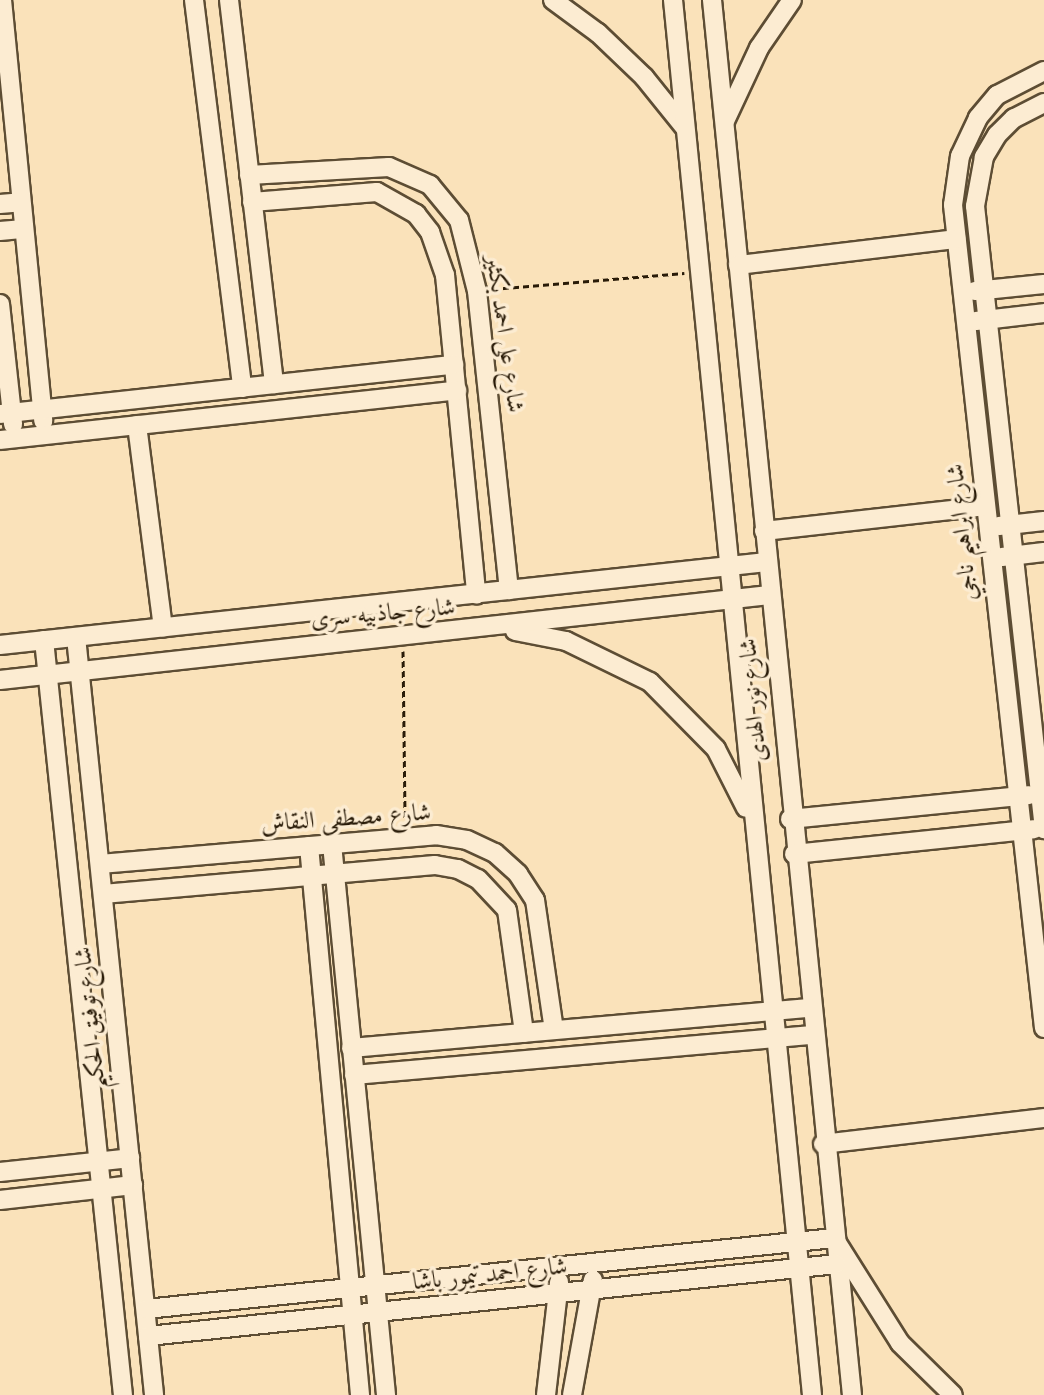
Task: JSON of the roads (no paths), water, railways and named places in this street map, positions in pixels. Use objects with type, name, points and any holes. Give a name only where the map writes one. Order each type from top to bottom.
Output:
[{"type":"street","points":[[2,0],[45,435]]},
{"type":"street","points":[[194,0],[242,388]]},
{"type":"street","points":[[229,0],[274,384]]},
{"type":"street","points":[[553,0],[598,33],[644,77],[685,128]]},
{"type":"street","name":"شارع نور الهدى","points":[[673,0],[812,1395]]},
{"type":"street","name":"شارع نور الهدى","points":[[712,0],[790,819],[852,1395]]},
{"type":"street","points":[[724,123],[759,48],[792,0]]},
{"type":"street","name":"شارع ابراهيم ناجي","points":[[1044,71],[997,95],[968,133],[955,180],[961,293],[1044,1028]]},
{"type":"street","name":"شارع ابراهيم ناجي","points":[[1044,103],[1014,118],[984,157],[975,206],[1044,829]]},
{"type":"street","name":"شارع على احمد بكثير","points":[[249,175],[389,167],[430,185],[459,220],[477,291],[509,590]]},
{"type":"street","name":"شارع على احمد بكثير","points":[[252,202],[377,192],[416,214],[430,232],[445,275],[476,594]]},
{"type":"street","points":[[0,204],[21,202]]},
{"type":"street","points":[[430,232],[459,220]]},
{"type":"street","points":[[0,231],[24,229]]},
{"type":"street","points":[[738,265],[956,239]]},
{"type":"street","points":[[961,293],[1044,284]]},
{"type":"street","points":[[0,304],[7,439],[457,390]]},
{"type":"street","points":[[965,322],[1044,313]]},
{"type":"street","points":[[6,413],[454,365]]},
{"type":"street","points":[[137,425],[163,627]]},
{"type":"street","points":[[764,531],[986,506]]},
{"type":"street","points":[[988,528],[1044,521]]},
{"type":"street","points":[[991,558],[1044,552]]},
{"type":"street","name":"شارع جاذبيه سرى","points":[[0,645],[767,562]]},
{"type":"street","name":"شارع جاذبيه سرى","points":[[0,680],[769,595]]},
{"type":"street","points":[[276,615],[279,649]]},
{"type":"street","points":[[473,630],[566,641],[650,682],[716,749],[740,790],[756,835]]},
{"type":"street","name":"شارع توفيق الحكيم","points":[[76,637],[154,1395]]},
{"type":"street","name":"شارع توفيق الحكيم","points":[[44,640],[123,1395]]},
{"type":"street","points":[[790,819],[1042,793]]},
{"type":"street","points":[[794,854],[1044,829]]},
{"type":"street","name":"شارع مصطفى النقاش","points":[[100,864],[436,835],[467,840],[495,853],[518,874],[535,900],[561,1030],[572,1056]]},
{"type":"street","points":[[332,844],[386,1395]]},
{"type":"street","points":[[309,846],[360,1395]]},
{"type":"street","points":[[103,894],[435,865],[478,879],[496,894],[507,910],[524,1033]]},
{"type":"street","points":[[496,894],[518,874]]},
{"type":"street","points":[[351,1048],[809,1008]]},
{"type":"street","points":[[354,1075],[812,1035]]},
{"type":"street","points":[[823,1144],[1044,1118]]},
{"type":"street","points":[[0,1172],[130,1158]]},
{"type":"street","points":[[0,1200],[133,1185]]},
{"type":"street","points":[[834,1238],[900,1343],[953,1395]]},
{"type":"street","name":"شارع احمد تيمور باشا","points":[[146,1309],[834,1238]]},
{"type":"street","points":[[572,1395],[594,1289],[591,1264]]},
{"type":"street","name":"شارع احمد تيمور باشا","points":[[148,1336],[836,1264]]},
{"type":"street","points":[[546,1395],[561,1293],[557,1267]]}]
